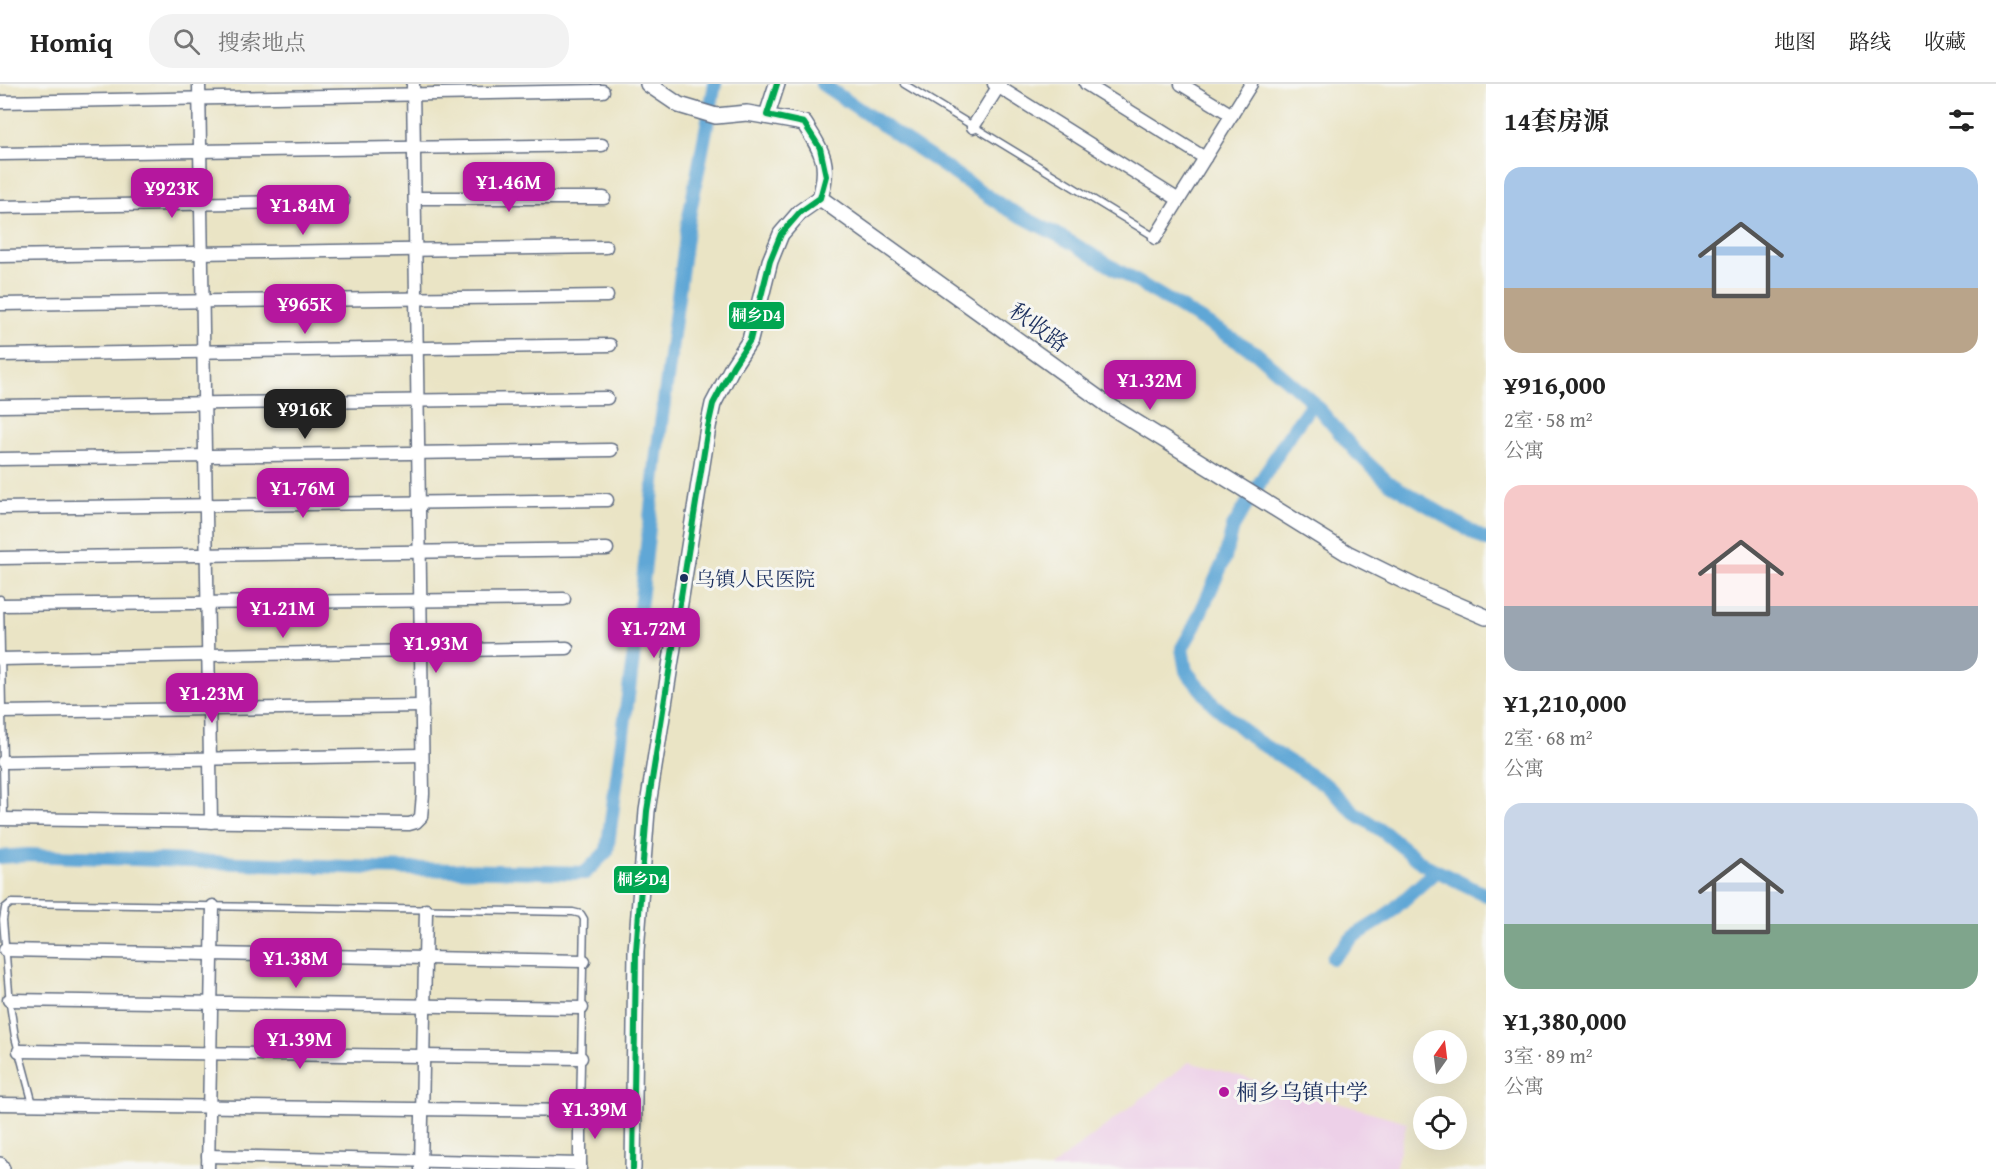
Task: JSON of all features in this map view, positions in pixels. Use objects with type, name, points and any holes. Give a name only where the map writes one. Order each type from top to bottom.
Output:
[{"type":"street","points":[[199,84],[211,822]]},
{"type":"street","points":[[633,1169],[636,951],[648,811],[708,427],[713,404],[750,340],[770,261],[781,234],[800,212],[820,198],[826,176],[820,148],[804,123],[747,113],[716,116],[679,105],[648,84]]},
{"type":"street","points":[[1086,84],[1205,158]]},
{"type":"street","points":[[1181,84],[1232,115]]},
{"type":"street","points":[[1155,238],[1251,84]]},
{"type":"street","points":[[973,126],[997,85],[1179,200]]},
{"type":"street","points":[[767,115],[777,87]]},
{"type":"street","points":[[2,819],[408,824],[416,822],[421,817],[422,706],[413,89]]},
{"type":"street","points":[[0,102],[200,98],[413,89],[603,91]]},
{"type":"street","points":[[0,154],[602,145]]},
{"type":"street","points":[[415,198],[603,198]]},
{"type":"street","name":"秋收路","points":[[820,198],[1128,417],[1347,553],[1418,588],[1486,616]]},
{"type":"street","points":[[0,207],[343,201]]},
{"type":"street","points":[[0,256],[606,247]]},
{"type":"street","points":[[0,304],[607,296]]},
{"type":"street","points":[[0,355],[610,345]]},
{"type":"street","points":[[0,406],[607,398]]},
{"type":"street","points":[[0,459],[611,450]]},
{"type":"street","points":[[0,508],[607,500]]},
{"type":"street","points":[[0,558],[607,549]]},
{"type":"street","points":[[0,605],[564,599]]},
{"type":"street","points":[[1,659],[567,648]]},
{"type":"street","points":[[2,712],[422,706]]},
{"type":"street","points":[[3,762],[422,755]]},
{"type":"street","points":[[0,1104],[209,1107],[580,1111],[580,1166],[208,1162],[209,1107],[210,1054],[213,906]]},
{"type":"street","points":[[421,1165],[426,910]]},
{"type":"street","points":[[5,950],[584,960]]},
{"type":"street","points":[[9,1000],[582,1008]]},
{"type":"street","points":[[19,1052],[581,1058]]},
{"type":"lane","points":[[904,84],[1155,238]]},
{"type":"lane","points":[[0,599],[2,819]]},
{"type":"lane","points":[[33,1104],[19,1052],[9,1000],[3,920],[5,908],[11,903],[573,912],[581,914],[585,919],[580,1111]]},
{"type":"shaded area","name":"桐乡乌镇中学","points":[[1189,1062],[1407,1122],[1395,1169],[1049,1169]]},
{"type":"waterway","points":[[0,857],[28,855],[373,868],[585,873],[607,851],[688,222],[715,84]]},
{"type":"waterway","points":[[822,84],[1004,207],[1067,240],[1255,352],[1313,402],[1357,453],[1388,482],[1486,540]]},
{"type":"waterway","points":[[1313,402],[1284,443],[1233,527],[1225,558],[1182,648],[1186,671],[1213,704],[1255,740],[1326,785],[1355,813],[1385,833],[1423,864],[1486,895]]},
{"type":"waterway","points":[[1333,958],[1353,937],[1385,917],[1436,871]]},
{"type":"transit line","name":"桐乡D4","points":[[633,1169],[636,951],[647,811],[708,427],[713,404],[750,340],[770,261],[781,234],[800,212],[820,198],[826,176],[820,148],[804,123],[767,115],[777,84]]},
{"type":"place","name":"乌镇人民医院","points":[[684,578]]},
{"type":"place","name":"桐乡乌镇中学","points":[[1224,1092]]}]
